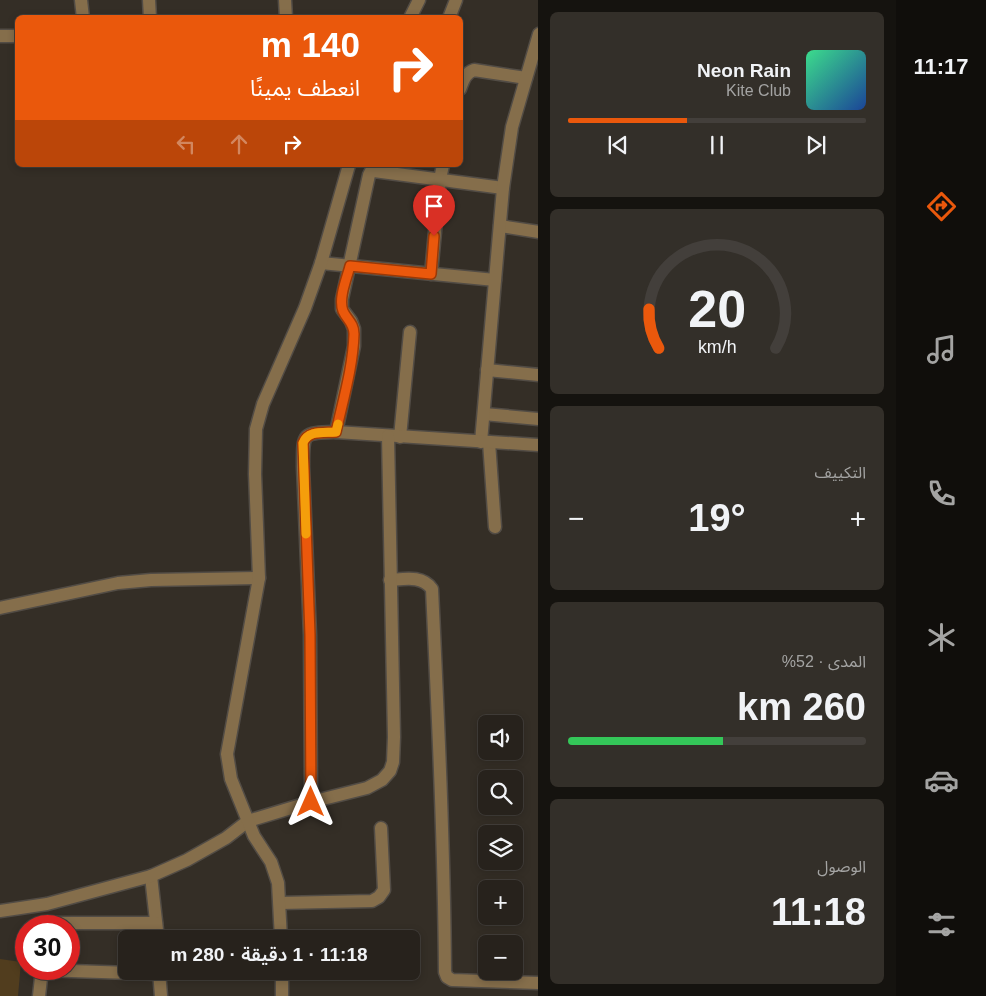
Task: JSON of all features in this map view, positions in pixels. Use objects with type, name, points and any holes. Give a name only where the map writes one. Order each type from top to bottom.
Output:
[{"type":"street","points":[[81,0],[83,15]]},
{"type":"street","points":[[149,0],[150,15]]},
{"type":"street","points":[[284,0],[286,15]]},
{"type":"street","points":[[412,15],[419,0]]},
{"type":"street","points":[[450,15],[456,0]]},
{"type":"street","points":[[495,527],[485,442],[484,414],[487,370],[503,188],[512,127],[538,34]]},
{"type":"street","points":[[0,36],[15,36]]},
{"type":"street","points":[[463,82],[469,72],[474,70],[526,78]]},
{"type":"street","points":[[281,930],[278,883],[271,862],[254,836],[231,779],[227,754],[259,578],[255,474],[256,429],[263,404],[302,317],[321,263],[348,167]]},
{"type":"street","points":[[431,274],[443,167]]},
{"type":"street","points":[[336,432],[354,346],[352,321],[342,309],[342,299],[371,172],[382,168],[503,188]]},
{"type":"street","points":[[500,226],[538,232]]},
{"type":"street","points":[[321,263],[495,280]]},
{"type":"street","points":[[0,911],[47,904],[152,876],[187,860],[226,838],[248,821],[367,788],[382,780],[390,771],[393,762],[394,737],[390,580],[394,436],[410,332]]},
{"type":"street","points":[[487,370],[538,375]]},
{"type":"street","points":[[484,414],[538,418]]},
{"type":"street","points":[[311,802],[310,635],[303,443],[305,437],[312,433],[336,432],[538,445]]},
{"type":"street","points":[[0,608],[118,583],[151,580],[259,578]]},
{"type":"street","points":[[390,580],[412,578],[423,580],[432,589],[443,819],[444,972],[452,980],[538,983]]},
{"type":"street","points":[[280,903],[372,901],[379,897],[384,890],[381,828]]},
{"type":"street","points":[[152,876],[157,930]]},
{"type":"street","points":[[47,904],[47,915]]},
{"type":"street","points":[[80,924],[156,923]]},
{"type":"street","points":[[80,970],[118,972]]},
{"type":"street","points":[[39,996],[41,980]]},
{"type":"street","points":[[160,980],[161,996]]},
{"type":"street","points":[[282,980],[282,996]]},
{"type":"shaded area","points":[[0,959],[15,961],[15,980],[19,980],[18,996],[0,996]]},
{"type":"slow traffic","points":[[306,534],[303,443],[305,437],[312,433],[336,432],[338,424]]},
{"type":"route","points":[[311,802],[310,635],[303,443],[305,437],[312,433],[336,432],[354,346],[352,321],[342,309],[342,299],[350,266],[431,274],[434,236]]}]
